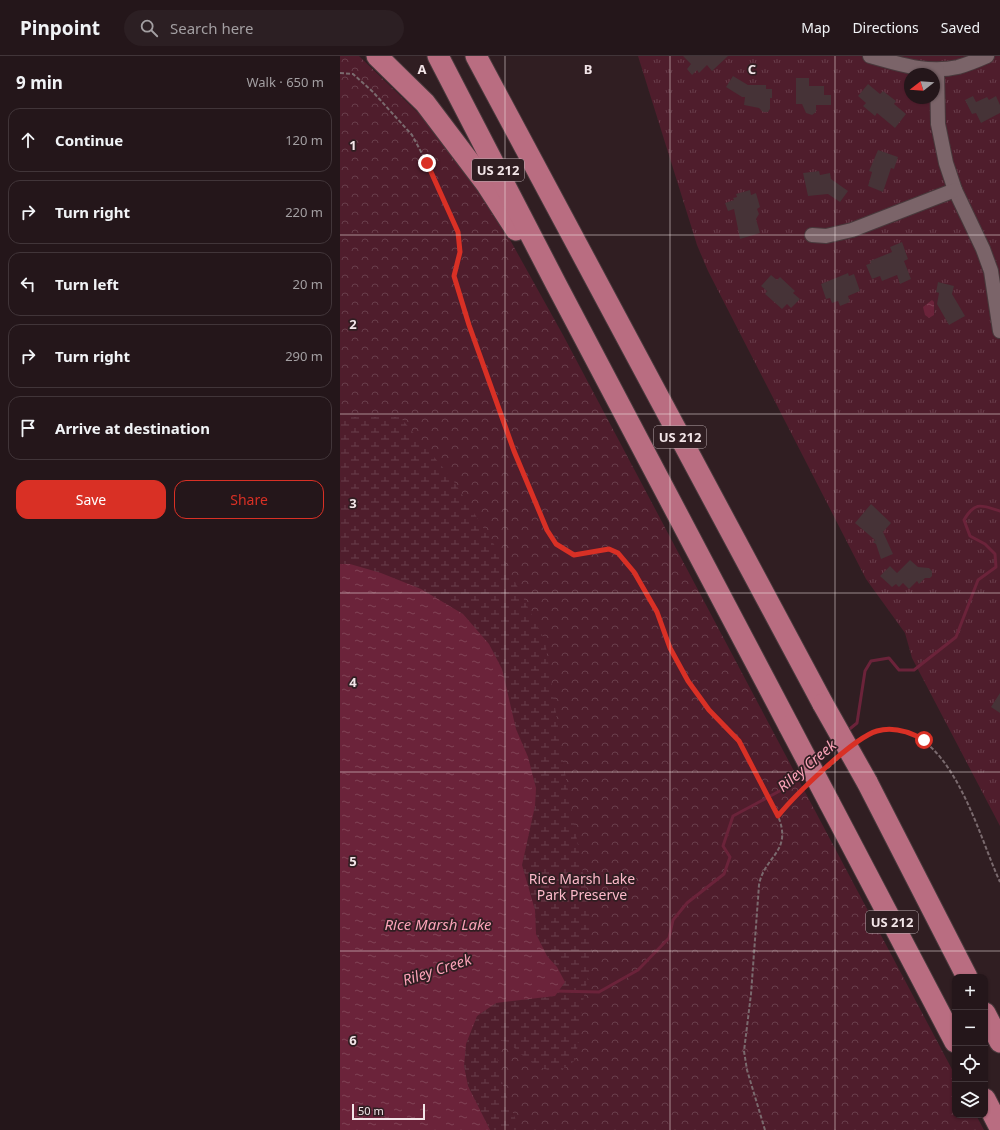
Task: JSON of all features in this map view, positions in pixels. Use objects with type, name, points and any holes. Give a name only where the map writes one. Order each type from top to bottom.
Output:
[{"type":"highway","points":[[377,56],[425,103],[487,185],[514,228],[556,284]]},
{"type":"highway","name":"US 212","points":[[438,56],[556,284],[952,1036]]},
{"type":"highway","name":"US 212","points":[[476,56],[823,704],[867,782],[965,974]]},
{"type":"highway","points":[[493,56],[528,136],[537,171]]},
{"type":"highway","points":[[988,1019],[1000,1042]]},
{"type":"highway","points":[[988,1105],[1000,1128]]},
{"type":"street","points":[[870,56],[905,66],[921,68]]},
{"type":"street","points":[[940,70],[959,67],[987,56]]},
{"type":"street","points":[[939,104],[940,136],[946,163],[955,190],[983,249],[991,272],[1000,331]]},
{"type":"street","points":[[812,235],[832,235],[852,230],[955,190]]},
{"type":"path","points":[[340,73],[352,74],[374,92],[412,135],[427,163],[452,218],[458,232],[460,252],[454,276],[469,325],[514,451],[547,530],[556,544],[574,555],[609,549],[618,553],[634,572],[657,612],[670,648],[688,681],[709,710],[739,741],[775,808],[783,837],[777,852],[760,877],[751,994],[744,1044],[747,1070],[765,1130]]},
{"type":"path","points":[[856,743],[861,739],[879,731],[900,730],[924,740],[934,748],[967,800],[1000,882]]},
{"type":"path","points":[[823,772],[840,757]]},
{"type":"path","points":[[778,816],[806,787]]},
{"type":"green space","name":"Rice Marsh Lake Park Preserve","points":[[340,56],[359,56],[440,134],[509,238],[563,335],[952,1069],[952,1118],[978,1118],[984,1130],[340,1130]]},
{"type":"green space","points":[[638,56],[1000,56],[1000,826],[912,658],[905,633],[866,579],[708,271],[697,245]]},
{"type":"green space","points":[[340,417],[400,417],[451,477],[504,560],[545,641],[566,779],[589,906],[592,957],[582,1006],[576,1059],[567,1067],[558,1070],[549,1070],[532,1063],[509,1042],[501,1041],[498,1049],[500,1072],[507,1098],[520,1130],[490,1130],[468,1086],[464,1066],[466,1044],[477,1015],[496,1003],[555,996],[557,967],[547,956],[536,934],[535,910],[522,865],[535,806],[536,788],[528,757],[516,729],[502,670],[350,564],[340,564]]},
{"type":"water","points":[[932,300],[934,302],[934,315],[929,318],[925,315],[923,307]]},
{"type":"water","name":"Rice Marsh Lake","points":[[340,564],[350,564],[381,573],[421,589],[463,614],[489,644],[502,669],[516,729],[528,757],[536,788],[535,806],[522,865],[535,910],[536,934],[547,956],[557,967],[565,982],[555,996],[496,1003],[477,1016],[466,1044],[464,1066],[468,1086],[490,1130],[340,1130]]},
{"type":"building","points":[[683,56],[728,56],[712,71],[707,65],[699,73],[697,70],[692,75],[687,69],[691,64]]},
{"type":"building","points":[[733,76],[748,85],[766,85],[766,89],[772,89],[772,98],[770,98],[770,109],[768,112],[763,112],[759,108],[744,105],[745,97],[742,97],[726,87]]},
{"type":"building","points":[[796,78],[809,78],[809,86],[824,86],[824,95],[831,95],[831,105],[816,105],[816,112],[812,115],[806,113],[802,104],[796,104]]},
{"type":"building","points":[[868,84],[880,94],[883,91],[896,101],[894,104],[906,114],[895,128],[877,113],[875,116],[863,106],[866,103],[858,96]]},
{"type":"building","points":[[973,96],[976,102],[987,97],[989,100],[996,96],[1000,105],[1000,113],[981,123],[976,113],[972,114],[965,100]]},
{"type":"building","points":[[878,150],[898,157],[894,169],[891,168],[883,192],[868,186],[872,172],[869,171]]},
{"type":"building","points":[[819,171],[820,175],[830,173],[831,179],[848,191],[840,202],[828,194],[808,196],[803,173]]},
{"type":"building","points":[[750,190],[751,195],[756,193],[760,207],[757,209],[759,214],[756,219],[760,233],[740,239],[734,209],[728,211],[725,203],[734,200],[733,198],[737,197],[736,194]]},
{"type":"building","points":[[902,242],[908,259],[904,261],[911,279],[900,284],[897,275],[882,281],[880,276],[872,279],[866,265],[871,263],[870,261],[892,252],[890,247]]},
{"type":"building","points":[[848,273],[849,276],[854,274],[860,291],[848,296],[850,302],[840,306],[838,301],[832,303],[830,298],[826,299],[821,284]]},
{"type":"building","points":[[771,275],[777,280],[780,277],[795,291],[793,293],[800,299],[791,308],[787,304],[782,309],[765,294],[767,291],[761,286]]},
{"type":"building","points":[[938,282],[954,286],[952,294],[965,316],[949,325],[937,304],[939,293],[936,292]]},
{"type":"building","points":[[871,504],[891,523],[883,532],[893,554],[881,559],[876,544],[873,542],[875,540],[855,523]]},
{"type":"building","points":[[910,560],[918,567],[929,568],[932,571],[932,576],[930,578],[925,578],[919,584],[917,581],[909,589],[903,583],[899,587],[896,584],[892,587],[880,576],[890,566],[897,573]]},
{"type":"building","points":[[1000,693],[1000,713],[991,707]]},
{"type":"waterway","name":"Riley Creek","points":[[846,732],[857,723],[865,671],[871,661],[889,658],[899,670],[914,670],[956,637],[978,580],[996,567],[995,554],[985,544],[970,536],[964,520],[975,507],[983,506],[1000,511]]},
{"type":"waterway","name":"Riley Creek","points":[[816,761],[836,741]]},
{"type":"waterway","name":"Riley Creek","points":[[554,991],[599,992],[638,970],[669,938],[673,920],[687,903],[724,874],[730,857],[723,846],[733,816],[787,787],[805,771]]},
{"type":"route","points":[[427,163],[458,232],[460,252],[454,276],[469,325],[514,451],[532,498],[547,530],[556,544],[574,555],[591,554],[609,549],[618,553],[634,572],[657,612],[670,648],[688,681],[709,710],[739,741],[778,816],[789,803],[861,739],[869,734],[888,729],[900,730],[914,734],[924,740]]}]
